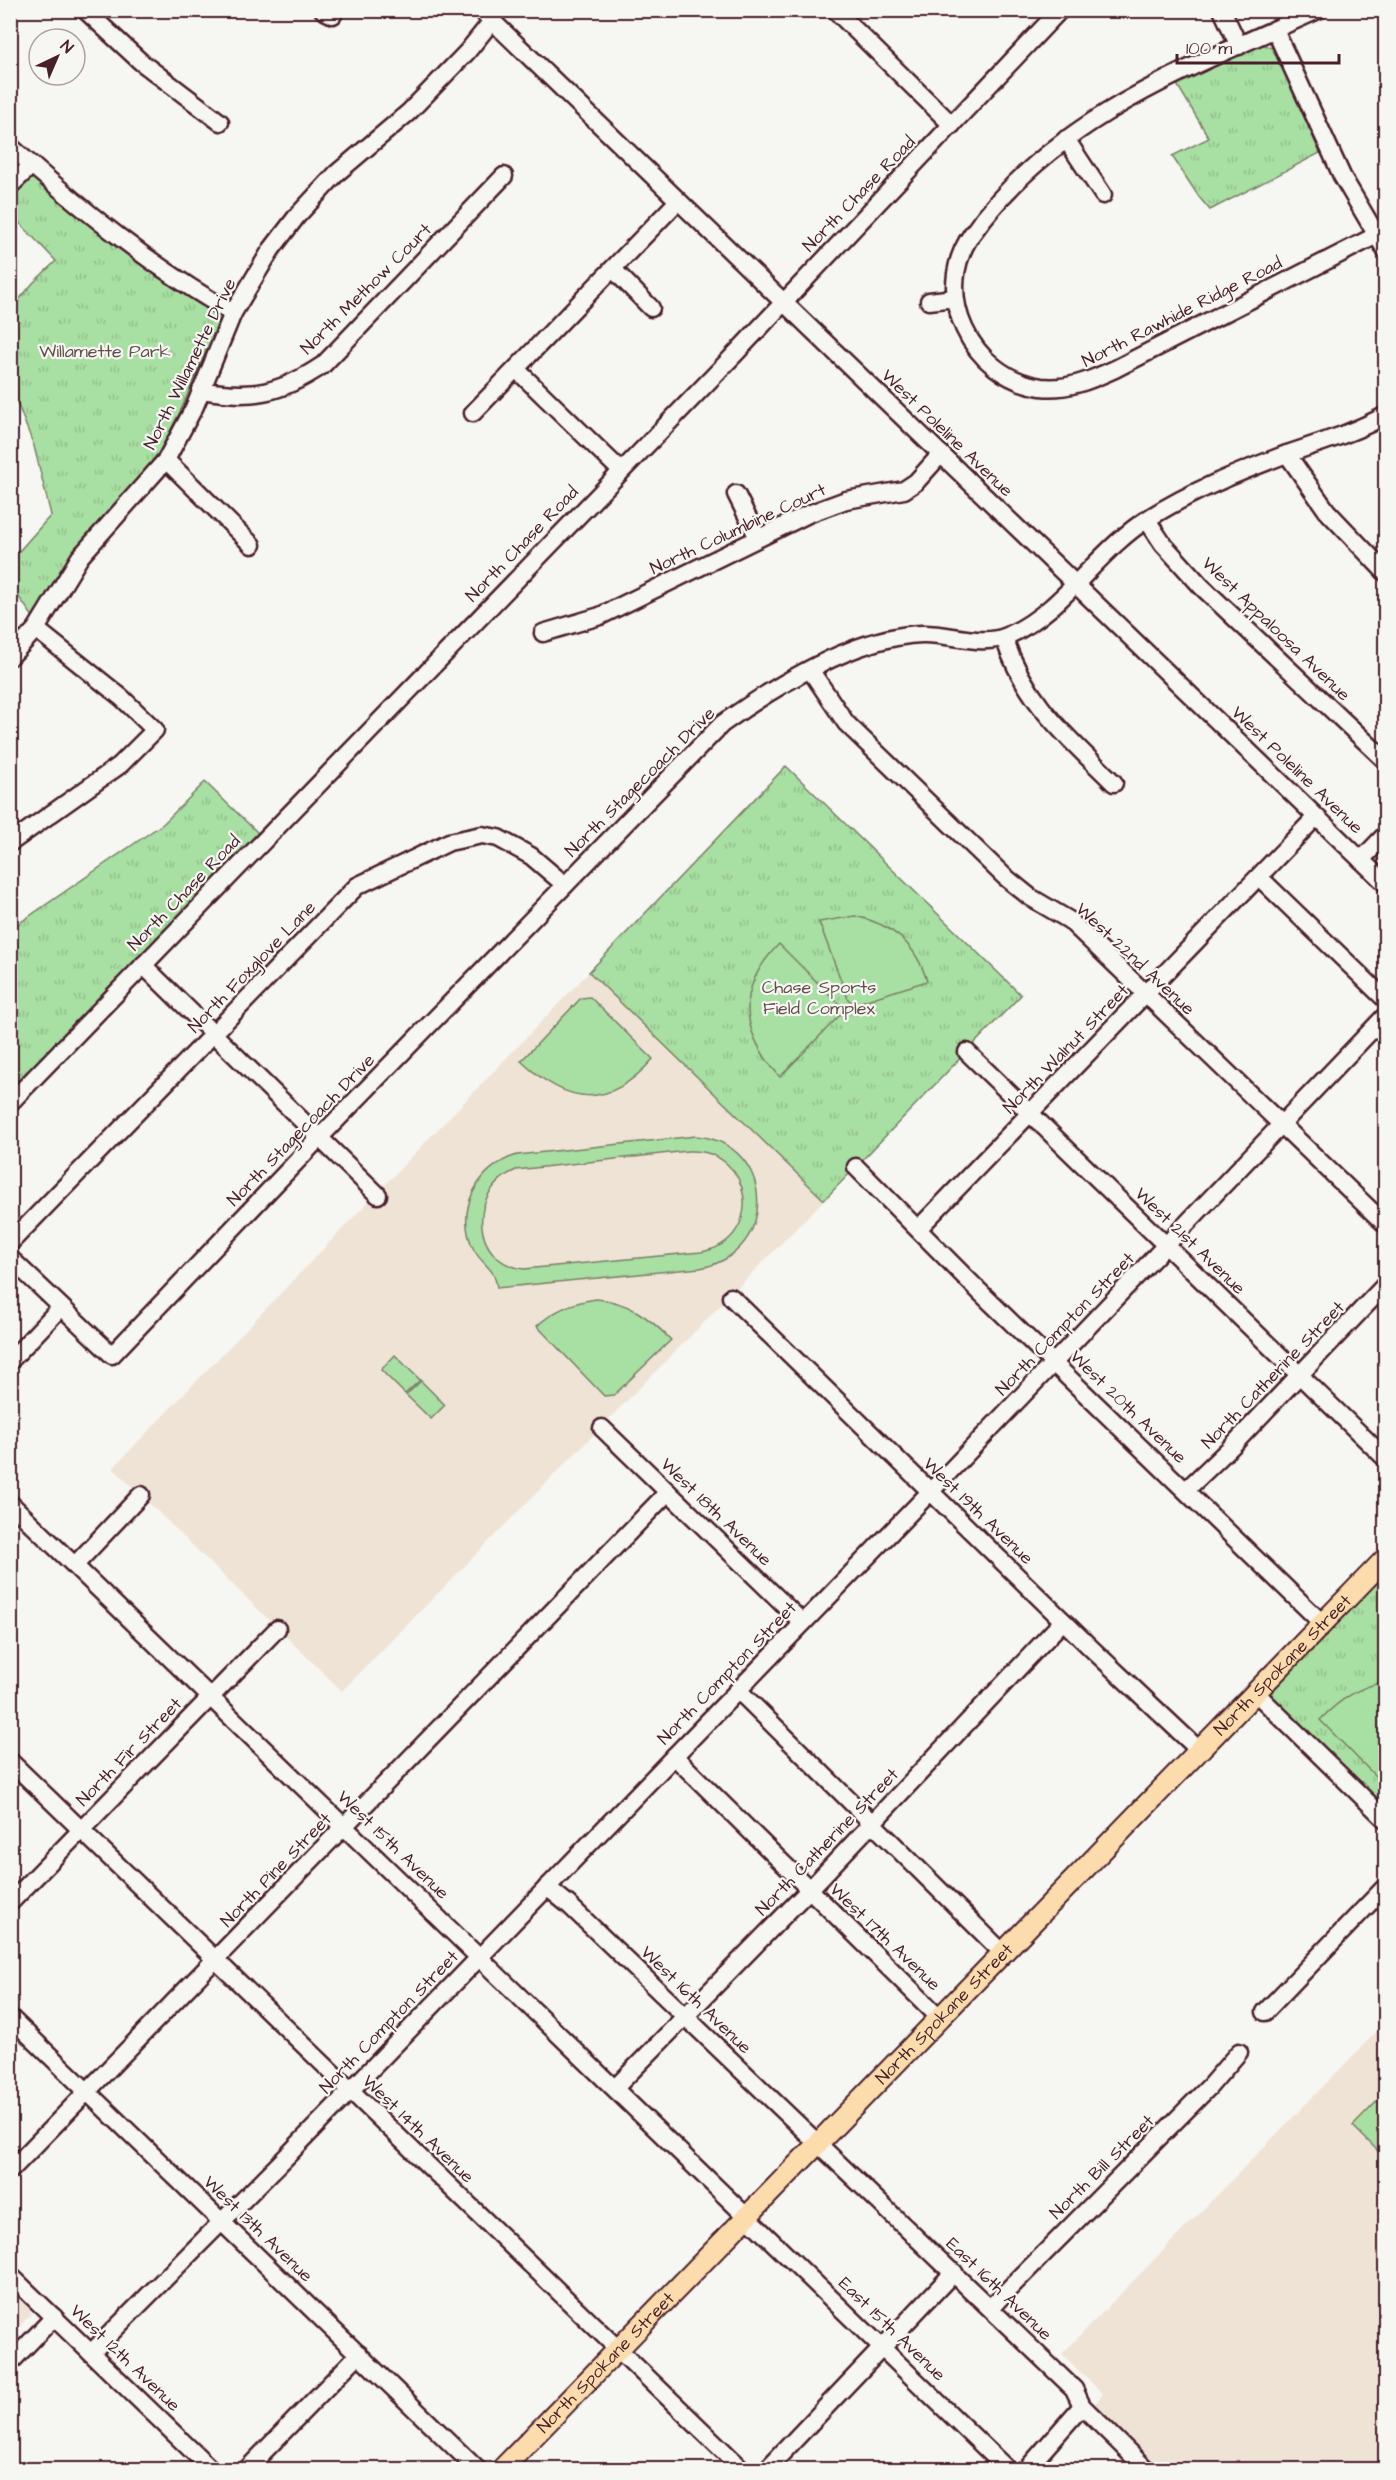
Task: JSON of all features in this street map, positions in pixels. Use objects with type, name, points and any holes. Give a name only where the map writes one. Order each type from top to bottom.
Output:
[{"type":"main road","name":"North Spokane Street","points":[[501,2469],[817,2142],[1151,1803],[1254,1692],[1386,1558]]},
{"type":"street","points":[[85,10],[141,62],[220,122]]},
{"type":"street","points":[[835,10],[952,125]]},
{"type":"street","name":"North Chase Road","points":[[10,1103],[621,471],[1060,10]]},
{"type":"street","points":[[1222,10],[1239,46]]},
{"type":"street","name":"North Rawhide Ridge Road","points":[[1318,10],[1143,90],[1096,117],[1066,139],[1010,191],[971,235],[958,264],[954,298],[961,324],[969,340],[997,369],[1012,378],[1034,385],[1076,385],[1125,364],[1375,236]]},
{"type":"street","name":"West Poleline Avenue","points":[[486,16],[1386,884]]},
{"type":"street","name":"North Willamette Drive","points":[[10,657],[36,629],[81,556],[166,460],[201,390],[233,312],[272,250],[297,216],[337,173],[416,105],[467,52],[486,16]]},
{"type":"street","points":[[1275,30],[1342,177],[1386,251]]},
{"type":"street","points":[[1066,139],[1103,195]]},
{"type":"street","points":[[10,146],[116,233],[202,296],[233,312]]},
{"type":"street","points":[[10,186],[32,165]]},
{"type":"street","name":"North Methow Court","points":[[201,390],[235,396],[267,392],[288,386],[315,370],[504,176]]},
{"type":"street","points":[[473,413],[677,201]]},
{"type":"street","points":[[612,269],[651,308]]},
{"type":"street","points":[[929,301],[954,298]]},
{"type":"street","points":[[516,369],[621,471]]},
{"type":"street","name":"North Stagecoach Drive","points":[[61,1307],[112,1355],[320,1137],[722,724],[757,699],[847,652],[884,638],[922,634],[949,635],[987,641],[1004,638],[1026,627],[1050,609],[1112,546],[1147,519],[1204,487],[1287,454],[1351,432],[1386,415]]},
{"type":"street","name":"North Columbine Court","points":[[543,633],[600,616],[808,514],[846,501],[904,490],[916,482],[941,454]]},
{"type":"street","points":[[1287,454],[1328,511],[1386,573]]},
{"type":"street","points":[[166,460],[252,544]]},
{"type":"street","points":[[736,494],[758,538]]},
{"type":"street","name":"West Appaloosa Avenue","points":[[1147,519],[1163,544],[1201,586],[1386,761]]},
{"type":"street","points":[[10,843],[120,765],[155,730],[122,698],[36,629]]},
{"type":"street","points":[[1004,638],[1011,659],[1032,699],[1114,783]]},
{"type":"street","name":"West 22nd Avenue","points":[[811,671],[846,723],[996,869],[1030,897],[1069,920],[1386,1225]]},
{"type":"street","name":"North Walnut Street","points":[[918,1229],[1316,817]]},
{"type":"street","points":[[1361,860],[1386,834]]},
{"type":"street","name":"North Foxglove Lane","points":[[10,1244],[357,886],[449,842],[482,835],[498,838],[531,856],[566,885]]},
{"type":"street","points":[[1259,877],[1386,1000]]},
{"type":"street","points":[[143,965],[378,1195]]},
{"type":"street","name":"North Compton Street","points":[[91,2353],[350,2091],[930,1492],[1386,1015]]},
{"type":"street","name":"West 21st Avenue","points":[[967,1052],[1386,1459]]},
{"type":"street","name":"West 20th Avenue","points":[[856,1167],[1322,1623]]},
{"type":"street","points":[[10,1258],[61,1307],[10,1361]]},
{"type":"street","name":"North Catherine Street","points":[[1186,1491],[1300,1376],[1386,1284]]},
{"type":"street","name":"West 19th Avenue","points":[[731,1297],[1199,1750]]},
{"type":"street","name":"West 18th Avenue","points":[[602,1428],[803,1623]]},
{"type":"street","name":"North Pine Street","points":[[10,2171],[668,1492]]},
{"type":"street","points":[[75,1565],[141,1495]]},
{"type":"street","name":"West 15th Avenue","points":[[10,1503],[748,2215]]},
{"type":"street","name":"North Catherine Street","points":[[616,2087],[809,1890],[1064,1621]]},
{"type":"street","name":"North Fir Street","points":[[10,1903],[277,1629]]},
{"type":"street","points":[[738,1690],[1003,1953]]},
{"type":"street","points":[[1254,1692],[1386,1820]]},
{"type":"street","name":"West 17th Avenue","points":[[674,1756],[940,2018]]},
{"type":"street","name":"West 14th Avenue","points":[[10,1761],[743,2469]]},
{"type":"street","points":[[1265,2012],[1386,1886]]},
{"type":"street","name":"West 16th Avenue","points":[[547,1887],[817,2142]]},
{"type":"street","name":"West 13th Avenue","points":[[10,2017],[478,2469]]},
{"type":"street","name":"North Bill Street","points":[[991,2307],[1209,2087],[1239,2052]]},
{"type":"street","name":"East 16th Avenue","points":[[817,2142],[1074,2389],[1082,2406],[1147,2469]]},
{"type":"street","name":"East 15th Avenue","points":[[748,2215],[1008,2469]]},
{"type":"street","points":[[766,2469],[884,2349],[954,2272]]},
{"type":"street","name":"West 12th Avenue","points":[[10,2275],[212,2469]]},
{"type":"street","points":[[10,2363],[54,2317]]},
{"type":"street","points":[[246,2469],[359,2354]]},
{"type":"street","points":[[1026,2469],[1082,2406]]},
{"type":"shaded area","points":[[589,972],[824,1200],[342,1691],[113,1468]]},
{"type":"shaded area","points":[[1385,2023],[1385,2469],[1158,2469],[1093,2406],[1103,2394],[1062,2354]]},
{"type":"shaded area","points":[[10,2285],[26,2300],[31,2314],[11,2335]]},
{"type":"green space","points":[[1262,44],[1272,48],[1276,54],[1320,153],[1210,210],[1172,156],[1209,138],[1175,81]]},
{"type":"green space","name":"Willamette Park","points":[[31,175],[216,312],[219,320],[181,410],[159,452],[126,495],[72,552],[33,617],[11,586],[10,554],[20,550],[51,515],[34,446],[11,387],[11,317],[18,301],[56,261],[11,214],[11,195]]},
{"type":"green space","name":"Chase Sports Field Complex","points":[[786,766],[1021,995],[824,1200],[589,972]]},
{"type":"green space","points":[[205,782],[258,833],[11,1089],[11,929],[164,823]]},
{"type":"green space","points":[[855,916],[880,924],[901,938],[916,956],[927,981],[854,1004],[848,999],[819,922]]},
{"type":"green space","points":[[779,944],[841,1006],[841,1014],[780,1077],[757,1043],[748,1010],[749,994],[755,977]]},
{"type":"green space","points":[[590,997],[653,1059],[636,1076],[620,1087],[604,1094],[588,1096],[555,1086],[538,1076],[521,1061],[581,998]]},
{"type":"green space","points":[[696,1136],[722,1143],[741,1158],[753,1177],[758,1199],[755,1222],[744,1242],[726,1259],[700,1268],[497,1288],[494,1275],[474,1250],[468,1235],[468,1206],[473,1192],[491,1169],[517,1155]],"holes":[[[688,1151],[710,1154],[727,1164],[738,1179],[744,1196],[743,1214],[736,1231],[722,1244],[701,1252],[524,1269],[506,1264],[493,1253],[485,1240],[482,1224],[483,1208],[489,1193],[500,1180],[516,1170]]]},
{"type":"green space","points":[[596,1299],[618,1303],[638,1312],[671,1340],[614,1395],[604,1396],[537,1326],[550,1315],[564,1308]]},
{"type":"green space","points":[[395,1355],[420,1380],[405,1394],[381,1370]]},
{"type":"green space","points":[[421,1381],[445,1405],[431,1419],[406,1395]]},
{"type":"green space","points":[[1385,1574],[1385,1810],[1272,1697],[1275,1687]]},
{"type":"green space","points":[[1386,1682],[1385,1786],[1320,1720],[1350,1695],[1366,1687]]},
{"type":"green space","points":[[1385,2093],[1385,2158],[1353,2126]]}]
